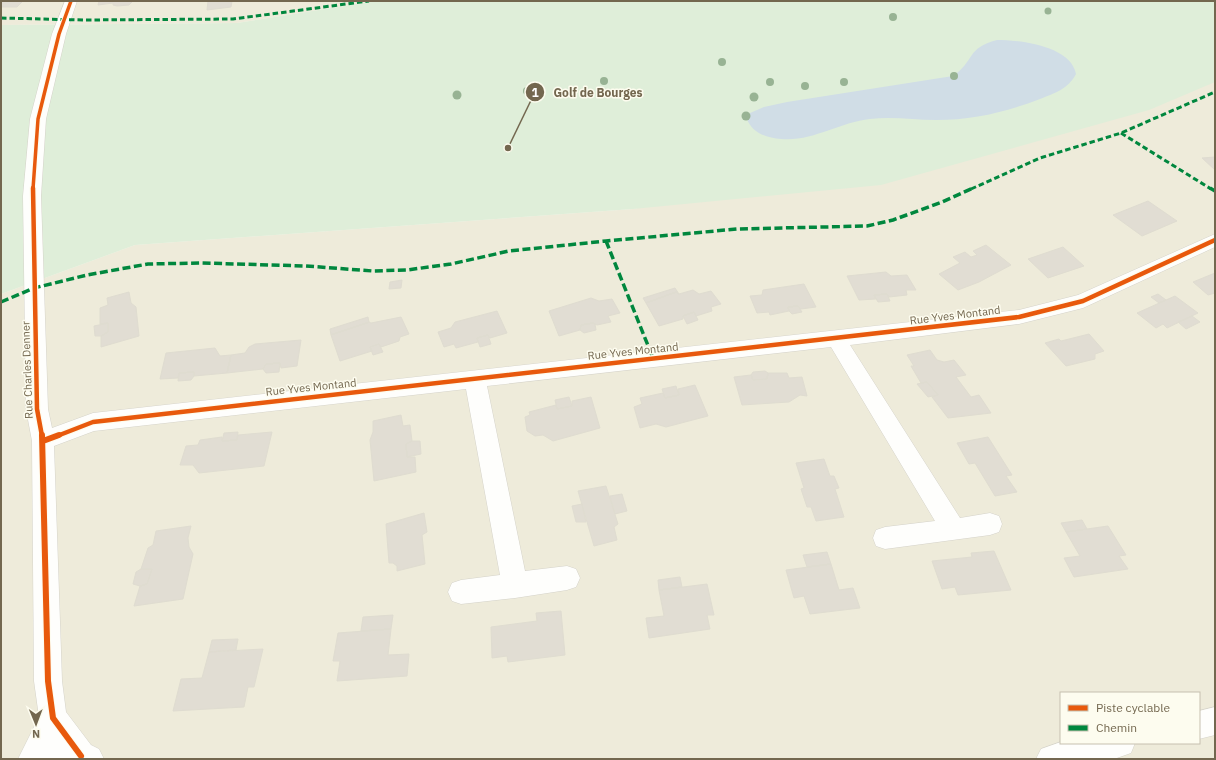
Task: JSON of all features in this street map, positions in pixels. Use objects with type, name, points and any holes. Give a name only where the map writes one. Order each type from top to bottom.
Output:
[{"type":"street","name":"Rue Charles Denner","points":[[71,1],[59,34],[38,119],[32,196],[37,408],[42,441],[48,681],[53,718],[77,758]]},
{"type":"street","name":"Rue Yves Montand","points":[[42,441],[93,422],[836,339],[1018,317],[1083,301],[1215,240]]},
{"type":"street","points":[[836,339],[954,530]]},
{"type":"street","points":[[475,379],[515,586]]},
{"type":"street","points":[[885,538],[990,524]]},
{"type":"street","points":[[461,592],[567,578]]},
{"type":"street","points":[[33,759],[53,718]]},
{"type":"street","points":[[1200,725],[1215,721]]},
{"type":"street","points":[[1051,759],[1117,744]]},
{"type":"shaded area","points":[[1,1],[375,1],[237,23],[1,25]]},
{"type":"shaded area","points":[[997,40],[1031,43],[1055,51],[1065,57],[1072,64],[1076,74],[1065,87],[1051,95],[1015,108],[963,119],[936,120],[878,118],[859,121],[804,138],[781,139],[761,134],[752,128],[747,119],[750,113],[764,107],[787,102],[953,76],[965,65],[975,51],[987,43]]},
{"type":"shaded area","points":[[1215,75],[1215,759],[1,759],[1,294],[135,245],[633,209]]},
{"type":"green space","points":[[375,1],[1215,1],[1215,82],[1149,110],[881,185],[633,209],[135,245],[1,294],[1,25],[237,23]]},
{"type":"building","points":[[2,1],[23,1],[17,7],[1,7]]},
{"type":"building","points":[[99,1],[133,1],[129,5],[117,6],[113,5],[113,3],[98,5]]},
{"type":"building","points":[[208,1],[232,1],[231,7],[207,10]]},
{"type":"building","points":[[1215,157],[1215,170],[1202,158]]},
{"type":"building","points":[[1148,201],[1177,221],[1142,236],[1113,215]]},
{"type":"building","points":[[986,245],[1011,265],[979,282],[958,290],[939,274],[960,263],[953,257],[965,252],[971,257],[977,255],[973,251]]},
{"type":"building","points":[[1063,247],[1084,266],[1048,278],[1028,259]]},
{"type":"building","points":[[886,272],[891,276],[907,275],[916,290],[906,290],[907,295],[889,297],[887,294],[874,295],[876,299],[859,300],[847,276]]},
{"type":"building","points":[[1215,273],[1215,293],[1208,295],[1193,282]]},
{"type":"building","points":[[402,280],[401,288],[389,289],[390,282]]},
{"type":"building","points":[[804,284],[816,307],[801,309],[798,306],[788,307],[789,311],[770,315],[769,312],[757,313],[750,296],[762,295],[763,290]]},
{"type":"building","points":[[675,288],[679,294],[676,292],[646,303],[643,298]]},
{"type":"building","points":[[693,290],[699,294],[711,291],[721,304],[711,307],[712,311],[696,316],[694,312],[683,316],[683,319],[659,326],[646,303],[676,292],[679,294]]},
{"type":"building","points":[[129,292],[131,303],[136,307],[139,336],[101,347],[101,336],[108,332],[108,323],[100,324],[100,308],[108,305],[107,298]]},
{"type":"building","points":[[887,294],[890,301],[878,302],[874,295]]},
{"type":"building","points":[[1158,294],[1166,300],[1159,303],[1151,297]]},
{"type":"building","points":[[1175,296],[1198,313],[1167,328],[1163,324],[1156,328],[1137,313]]},
{"type":"building","points":[[591,298],[599,301],[612,299],[620,313],[608,316],[611,322],[597,325],[593,323],[581,325],[580,330],[559,336],[549,311]]},
{"type":"building","points":[[798,306],[802,312],[792,314],[789,311],[788,307]]},
{"type":"building","points":[[497,311],[507,333],[490,338],[488,335],[477,338],[478,342],[456,348],[454,344],[444,347],[438,332],[451,328],[455,322]]},
{"type":"building","points":[[694,312],[698,320],[687,324],[683,316]]},
{"type":"building","points":[[1192,316],[1200,322],[1186,329],[1178,322]]},
{"type":"building","points":[[368,317],[369,322],[331,335],[330,329]]},
{"type":"building","points":[[401,317],[409,334],[400,337],[399,341],[381,347],[379,344],[370,347],[372,351],[340,361],[331,335],[369,322],[371,323]]},
{"type":"building","points":[[108,323],[108,332],[101,336],[95,336],[94,326]]},
{"type":"building","points":[[595,324],[596,330],[584,333],[580,330],[581,325]]},
{"type":"building","points":[[1089,334],[1104,351],[1095,354],[1095,359],[1066,366],[1045,343],[1059,339],[1061,341]]},
{"type":"building","points":[[488,335],[491,344],[480,347],[477,338]]},
{"type":"building","points":[[301,340],[297,366],[281,368],[280,363],[266,364],[263,369],[227,373],[231,355],[245,353],[249,347],[255,344]]},
{"type":"building","points":[[379,344],[383,352],[373,355],[370,347]]},
{"type":"building","points":[[215,348],[220,356],[231,355],[227,373],[194,376],[194,372],[179,373],[178,378],[160,379],[166,353]]},
{"type":"building","points":[[930,350],[937,360],[944,362],[954,360],[966,375],[956,377],[971,397],[979,395],[991,413],[948,418],[932,397],[938,395],[927,382],[921,383],[911,366],[914,366],[907,355]]},
{"type":"building","points":[[280,363],[279,372],[266,373],[263,369],[266,364]]},
{"type":"building","points":[[765,371],[768,373],[767,379],[753,380],[751,375],[753,372]]},
{"type":"building","points":[[194,372],[194,376],[191,380],[178,381],[179,373]]},
{"type":"building","points":[[768,373],[787,373],[789,378],[802,377],[807,396],[800,395],[789,402],[742,405],[734,377],[751,375],[753,380],[767,379]]},
{"type":"building","points":[[927,382],[938,395],[928,397],[917,384]]},
{"type":"building","points":[[695,385],[708,416],[666,427],[656,424],[640,428],[634,407],[642,404],[640,398],[663,393],[665,398],[679,395],[678,389]]},
{"type":"building","points":[[676,386],[679,395],[665,398],[662,389]]},
{"type":"building","points":[[569,397],[572,406],[557,409],[555,400]]},
{"type":"building","points":[[591,397],[600,428],[553,441],[543,435],[535,436],[527,431],[525,417],[530,415],[529,412],[556,405],[557,409],[572,406],[572,401]]},
{"type":"building","points":[[401,415],[403,426],[410,425],[412,441],[406,444],[407,457],[415,457],[416,472],[374,481],[370,440],[373,432],[373,421]]},
{"type":"building","points":[[238,432],[237,440],[222,441],[224,433]]},
{"type":"building","points":[[272,432],[264,466],[199,473],[193,465],[180,465],[186,446],[198,445],[200,440],[222,437],[222,441],[237,440],[238,435]]},
{"type":"building","points":[[988,437],[1012,475],[1006,476],[1017,492],[995,496],[975,463],[969,464],[957,443]]},
{"type":"building","points":[[412,441],[420,441],[421,454],[407,457],[406,444]]},
{"type":"building","points":[[824,459],[830,476],[834,476],[839,488],[835,489],[844,517],[816,521],[811,507],[807,507],[801,489],[804,488],[796,463]]},
{"type":"building","points":[[606,486],[618,524],[614,527],[617,540],[594,546],[578,491]]},
{"type":"building","points":[[622,494],[627,511],[615,514],[610,496]]},
{"type":"building","points":[[582,504],[586,522],[576,522],[572,506]]},
{"type":"building","points":[[424,513],[427,532],[422,535],[425,564],[397,571],[397,566],[393,563],[389,563],[386,524]]},
{"type":"building","points":[[1082,520],[1087,529],[1066,532],[1061,523]]},
{"type":"building","points":[[191,526],[188,538],[189,547],[193,554],[183,599],[134,606],[140,586],[147,584],[152,569],[141,569],[148,548],[153,545],[156,531]]},
{"type":"building","points":[[1108,526],[1126,555],[1119,556],[1128,569],[1074,577],[1064,558],[1080,556],[1066,532]]},
{"type":"building","points":[[994,551],[1011,590],[958,595],[955,587],[942,589],[932,561],[972,557],[971,553]]},
{"type":"building","points":[[827,552],[831,564],[807,567],[803,555]]},
{"type":"building","points":[[831,564],[839,590],[853,588],[860,608],[810,614],[804,596],[794,598],[786,570]]},
{"type":"building","points":[[141,569],[152,569],[147,584],[140,586],[133,584],[136,572]]},
{"type":"building","points":[[680,577],[682,587],[659,590],[658,580]]},
{"type":"building","points":[[707,584],[714,615],[707,615],[710,629],[649,638],[646,618],[664,616],[659,590]]},
{"type":"building","points":[[561,611],[565,655],[508,662],[507,656],[492,658],[491,627],[537,621],[536,613]]},
{"type":"building","points":[[393,615],[391,629],[361,631],[363,617]]},
{"type":"building","points":[[391,629],[388,655],[409,654],[407,676],[337,681],[340,661],[333,661],[338,633]]},
{"type":"building","points":[[238,639],[236,650],[209,652],[212,640]]},
{"type":"building","points":[[263,649],[254,687],[248,687],[244,707],[173,711],[181,679],[202,678],[209,652]]},
{"type":"marked path","points":[[1,18],[83,20],[233,19],[369,1]]},
{"type":"marked path","points":[[1,302],[34,288],[87,275],[148,264],[201,263],[306,266],[373,271],[407,270],[451,264],[509,251],[606,241],[737,229],[867,226],[893,220],[942,202],[1040,158],[1121,133],[1215,92]]},
{"type":"marked path","points":[[1121,133],[1215,191]]},
{"type":"marked path","points":[[606,241],[653,358]]},
{"type":"cycle path","points":[[71,1],[59,34],[38,119],[32,196],[37,409],[43,441],[48,681],[53,718],[81,756]]},
{"type":"cycle path","points":[[43,441],[93,422],[836,339],[1019,317],[1083,301],[1215,240]]},
{"type":"place","name":"Golf de Bourges","points":[[508,148]]}]
